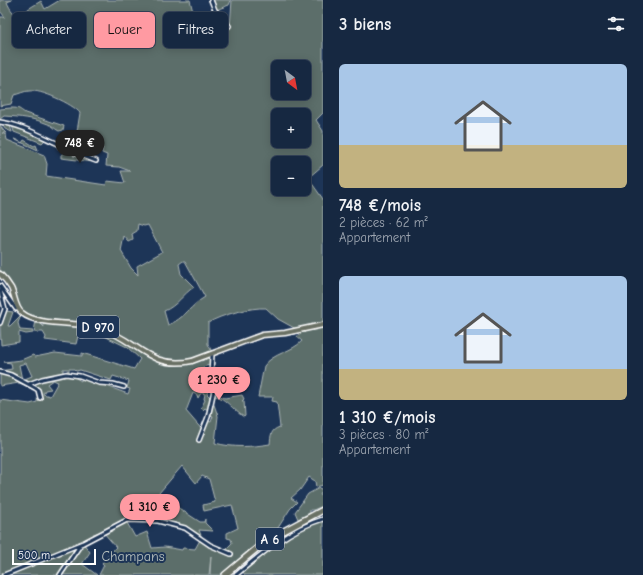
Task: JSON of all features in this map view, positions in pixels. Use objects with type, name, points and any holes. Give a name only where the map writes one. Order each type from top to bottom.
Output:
[{"type":"highway","name":"A 6","points":[[226,575],[267,540],[323,512]]},
{"type":"main road","points":[[0,274],[11,289],[20,312]]},
{"type":"main road","name":"D 970","points":[[20,312],[38,319],[102,328],[131,343],[151,358],[162,362],[185,363],[262,335],[286,333],[323,325]]},
{"type":"street","points":[[211,0],[215,10],[229,26]]},
{"type":"street","points":[[0,122],[19,126],[73,151],[82,157],[96,161]]},
{"type":"street","points":[[73,151],[88,154]]},
{"type":"street","points":[[0,286],[20,312]]},
{"type":"street","points":[[0,290],[5,308],[0,323]]},
{"type":"street","points":[[199,440],[208,417],[214,390],[211,376],[212,354]]},
{"type":"street","points":[[0,372],[11,375],[38,389],[40,398]]},
{"type":"street","points":[[29,384],[42,379],[66,374],[80,376],[99,383],[113,384],[124,387]]},
{"type":"street","points":[[236,575],[271,546],[308,524],[323,519]]},
{"type":"street","points":[[4,575],[83,543],[125,521],[156,521],[173,524],[188,530],[215,548],[231,554]]},
{"type":"street","points":[[60,575],[83,543]]},
{"type":"green space","points":[[0,0],[12,0],[7,2],[13,12],[12,48],[86,48],[86,12],[26,12],[28,9],[41,1],[45,9],[60,0],[190,0],[193,12],[163,12],[163,48],[228,48],[228,30],[230,28],[232,0],[323,0],[323,113],[316,120],[323,131],[323,165],[311,175],[311,156],[271,156],[271,196],[311,196],[311,182],[323,199],[323,324],[296,329],[278,319],[266,308],[244,310],[228,314],[208,323],[208,344],[212,352],[189,361],[157,360],[110,331],[36,318],[20,310],[9,283],[0,272],[0,125],[6,133],[2,133],[6,135],[7,140],[44,155],[47,164],[46,176],[106,185],[107,181],[125,183],[121,171],[130,171],[119,167],[106,166],[107,155],[102,153],[103,148],[95,147],[94,152],[86,150],[86,153],[74,150],[80,113],[71,105],[41,92],[25,91],[14,95],[11,104],[0,106],[0,17],[5,17],[0,11]],"holes":[[[138,224],[144,226],[148,225],[162,252],[137,266],[138,275],[131,268],[121,251],[124,236],[129,242],[133,240],[132,234],[137,231]],[[185,261],[205,297],[183,316],[168,325],[164,311],[173,306],[194,287],[181,274],[179,264]]]},
{"type":"green space","points":[[212,0],[231,0],[229,5],[216,10]]},
{"type":"green space","points":[[0,109],[18,109],[25,113],[64,126],[63,130],[59,131],[50,125],[27,118],[4,116],[0,119]]},
{"type":"green space","points":[[2,124],[12,125],[10,126],[12,132],[5,129]]},
{"type":"green space","points":[[12,125],[19,126],[46,139],[42,143],[14,132]]},
{"type":"green space","points":[[24,140],[34,146],[36,145],[38,150],[22,143]]},
{"type":"green space","points":[[60,146],[72,151],[70,153],[73,154],[74,157],[76,154],[93,162],[61,158],[61,155],[65,152],[57,148]]},
{"type":"green space","points":[[6,311],[13,312],[8,326],[10,326],[21,315],[18,323],[20,330],[33,331],[33,333],[26,334],[19,332],[19,342],[1,345],[0,325]]},
{"type":"green space","points":[[36,320],[36,324],[39,322],[44,327],[43,321],[86,328],[85,338],[78,336],[76,344],[45,340],[46,337],[43,332],[34,332]]},
{"type":"green space","name":"Champans","points":[[323,326],[323,485],[316,487],[315,481],[309,477],[300,490],[291,498],[297,502],[290,509],[276,531],[249,550],[222,575],[210,575],[211,556],[209,575],[99,575],[104,565],[102,563],[116,547],[104,533],[126,521],[135,537],[147,532],[152,548],[165,547],[182,550],[183,548],[195,549],[200,540],[224,551],[232,543],[231,539],[227,538],[227,533],[238,528],[232,505],[204,511],[203,505],[215,502],[209,479],[202,476],[196,483],[182,466],[159,493],[147,502],[148,506],[144,516],[146,517],[158,507],[174,505],[200,522],[204,522],[205,519],[205,523],[213,531],[199,530],[202,538],[187,528],[171,522],[123,519],[123,522],[110,529],[93,534],[94,535],[85,541],[59,575],[0,575],[0,400],[30,404],[37,402],[38,391],[19,383],[0,386],[0,371],[12,369],[11,363],[4,362],[21,360],[33,355],[35,357],[55,353],[82,356],[82,353],[134,369],[140,359],[127,347],[98,333],[106,333],[103,331],[124,340],[149,358],[162,363],[180,364],[211,356],[210,368],[209,365],[203,367],[205,384],[213,387],[212,392],[208,390],[207,394],[211,398],[208,410],[205,408],[203,410],[201,408],[205,400],[205,394],[201,393],[198,398],[197,395],[193,393],[186,411],[204,432],[207,421],[211,422],[213,416],[210,415],[212,399],[218,416],[215,443],[222,445],[256,446],[270,444],[271,436],[274,430],[280,427],[277,402],[272,401],[273,397],[258,397],[264,366],[272,358],[293,348],[302,341],[297,337],[300,333],[298,331],[304,329],[304,333],[306,330]],"holes":[[[26,363],[32,376],[22,380],[19,365]],[[63,369],[74,369],[76,371],[80,370],[111,380],[113,376],[129,381],[127,388],[130,389],[128,394],[82,377],[81,381],[76,378],[76,376],[69,375],[69,370],[63,373]],[[53,380],[58,382],[50,396],[43,394],[45,390],[51,389],[47,384]]]},
{"type":"green space","points":[[212,375],[231,379],[233,389],[217,388],[214,386]]},
{"type":"green space","points":[[213,393],[225,398],[242,395],[244,399],[242,401],[244,401],[245,416],[244,417],[240,414],[221,398],[213,396]]},
{"type":"green space","points":[[319,488],[323,490],[320,495],[323,497],[323,506],[310,510],[310,513],[298,519],[295,512],[308,494]]},
{"type":"green space","points":[[323,520],[323,575],[245,575],[243,572],[281,542],[301,529]]},
{"type":"green space","points":[[83,543],[90,552],[82,564],[97,575],[61,575]]}]
